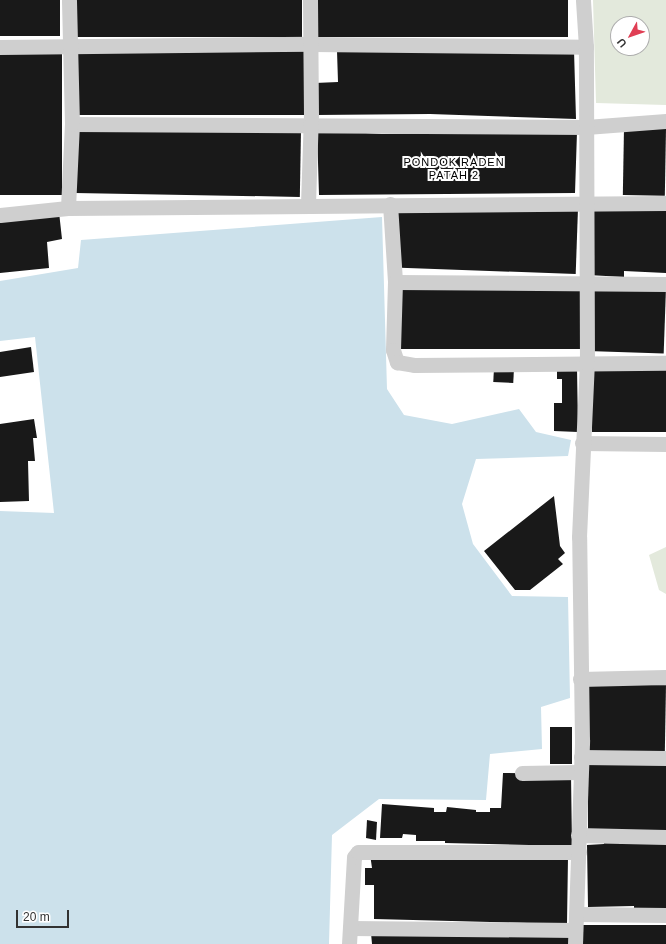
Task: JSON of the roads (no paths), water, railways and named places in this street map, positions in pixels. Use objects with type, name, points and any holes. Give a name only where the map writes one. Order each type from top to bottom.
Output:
[{"type":"street","points":[[68,208],[72,124],[69,0]]},
{"type":"street","points":[[308,204],[312,44],[310,0]]},
{"type":"street","points":[[350,928],[575,937],[578,914],[579,772],[581,757],[580,679],[582,444],[586,364],[586,47],[583,0]]},
{"type":"street","points":[[0,47],[312,44],[586,47]]},
{"type":"street","points":[[72,124],[311,127],[586,127],[666,121]]},
{"type":"street","points":[[0,215],[68,208],[308,204],[586,202],[666,203]]},
{"type":"street","points":[[390,204],[395,282],[393,350],[397,362],[414,365],[666,363]]},
{"type":"street","points":[[395,282],[666,284]]},
{"type":"street","points":[[582,444],[666,444]]},
{"type":"street","points":[[580,679],[666,677]]},
{"type":"street","points":[[581,757],[666,758]]},
{"type":"street","points":[[522,773],[579,772]]},
{"type":"street","points":[[578,835],[666,836]]},
{"type":"street","points":[[349,944],[354,857],[362,851],[579,852]]},
{"type":"street","points":[[578,914],[666,915]]},
{"type":"water","points":[[382,217],[387,389],[404,415],[452,424],[519,409],[536,432],[571,440],[568,456],[476,459],[462,504],[473,544],[512,596],[568,597],[570,698],[541,707],[542,749],[490,754],[486,800],[379,799],[332,835],[329,944],[0,944],[0,511],[54,513],[35,337],[0,341],[0,281],[78,268],[81,240]]},
{"type":"district","name":"PONDOK RADEN PATAH 2","points":[[454,169]]}]
